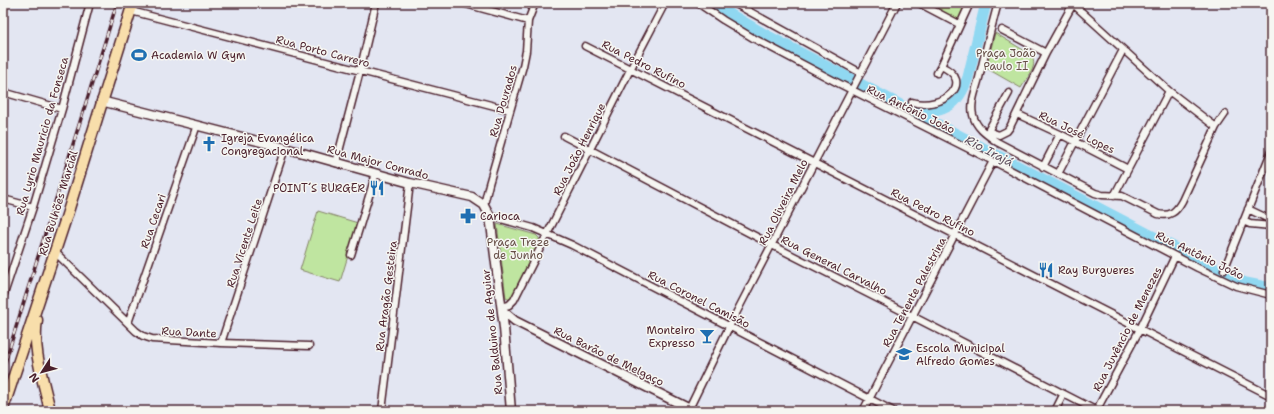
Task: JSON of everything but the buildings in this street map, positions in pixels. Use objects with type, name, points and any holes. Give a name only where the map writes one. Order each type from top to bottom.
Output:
[{"type":"main road","name":"Rua Bulhões Marcial","points":[[3,409],[20,354],[40,300],[132,7]]},
{"type":"main road","points":[[40,300],[36,334],[38,355],[50,411]]},
{"type":"main road","points":[[20,354],[30,352],[38,355]]},
{"type":"street","name":"Rua Lyrio Mauricio da Fonseca","points":[[3,297],[5,283],[33,207],[62,109],[90,3]]},
{"type":"street","points":[[336,162],[376,3]]},
{"type":"street","points":[[462,3],[528,21]]},
{"type":"street","name":"Rua Dourados","points":[[484,204],[525,59],[528,21],[535,3]]},
{"type":"street","name":"Rua João Henrique","points":[[511,304],[665,3]]},
{"type":"street","name":"Rua Antônio João","points":[[698,3],[753,38],[1220,279],[1236,286],[1271,294]]},
{"type":"street","name":"Rua Antônio João","points":[[734,3],[860,74]]},
{"type":"street","name":"Rua Oliveira Melo","points":[[690,410],[730,326],[898,3]]},
{"type":"street","points":[[919,3],[959,24]]},
{"type":"street","points":[[938,73],[959,24],[970,3]]},
{"type":"street","name":"Rua Antônio João","points":[[998,3],[972,109],[976,123],[987,133],[1015,152],[1095,193],[1102,195],[1122,196],[1152,212],[1164,215],[1175,212],[1179,207],[1216,128]]},
{"type":"street","points":[[1009,94],[987,133],[996,134],[1007,131],[1017,114],[1046,53],[1073,4],[1169,91],[1216,128],[1225,114]]},
{"type":"street","name":"Rua Porto Carrero","points":[[132,7],[360,71],[510,110]]},
{"type":"street","points":[[1002,30],[1046,53]]},
{"type":"street","name":"Rua Pedro Rufino","points":[[585,46],[631,68],[1271,396]]},
{"type":"street","points":[[1058,174],[1123,50]]},
{"type":"street","name":"Rua Antônio João","points":[[912,102],[919,104],[935,103],[944,100],[952,94],[956,85],[954,77],[950,72],[941,66]]},
{"type":"street","points":[[1114,196],[1169,91]]},
{"type":"street","points":[[3,92],[62,109]]},
{"type":"street","name":"Rua Major Conrado","points":[[102,101],[285,148],[410,183],[472,197],[484,204]]},
{"type":"street","name":"Rua José Lopes","points":[[1017,114],[1128,169]]},
{"type":"street","name":"Rua Cecari","points":[[128,323],[197,125]]},
{"type":"street","points":[[1043,167],[1060,134]]},
{"type":"street","name":"Rua General Carvalho","points":[[564,136],[772,245],[1096,411]]},
{"type":"street","name":"Rua Vicente Leite","points":[[221,343],[285,148]]},
{"type":"street","points":[[1224,270],[1271,152]]},
{"type":"street","name":"Rua Tenente Palestrina","points":[[863,411],[956,235],[993,161]]},
{"type":"street","points":[[351,255],[376,174]]},
{"type":"street","name":"Rua Aragão Gesteira","points":[[382,411],[410,183]]},
{"type":"street","points":[[3,199],[33,207]]},
{"type":"street","name":"Rua Balduino de Aguiar","points":[[484,204],[490,216],[502,308],[510,411]]},
{"type":"street","points":[[1248,209],[1271,220]]},
{"type":"street","name":"Rua Coronel Camisão","points":[[490,216],[533,228],[548,234],[730,326],[893,411]]},
{"type":"street","points":[[1244,221],[1257,225],[1271,226]]},
{"type":"street","name":"Rua Dante","points":[[55,252],[143,336],[152,339],[309,346]]},
{"type":"street","name":"Rua Juvêncio de Menezes","points":[[1096,411],[1140,329],[1175,256]]},
{"type":"street","points":[[502,308],[511,304]]},
{"type":"street","points":[[504,328],[514,320],[510,313],[511,304]]},
{"type":"street","name":"Rua Barão de Melgaço","points":[[502,308],[514,320],[690,410]]},
{"type":"street","points":[[1055,411],[1064,395]]},
{"type":"green space","points":[[925,3],[970,3],[959,22]]},
{"type":"green space","name":"Praça João Paulo II","points":[[995,33],[1030,54],[1033,58],[1034,63],[1032,71],[1021,88],[986,68]]},
{"type":"green space","points":[[318,211],[358,223],[340,282],[300,270]]},
{"type":"green space","name":"Praça Treze de Junho","points":[[497,224],[536,235],[539,238],[540,243],[514,298],[510,300],[506,298]]},
{"type":"waterway","name":"Rio Irajá","points":[[711,3],[766,35],[1177,249],[1236,279],[1246,283],[1271,288]]},
{"type":"waterway","points":[[917,114],[936,111],[950,105],[960,95],[968,77],[986,3]]},
{"type":"railway","points":[[3,369],[117,3]]},
{"type":"place","name":"Academia W Gym","points":[[139,55]]},
{"type":"place","name":"Igreja Evangélica Congregacional","points":[[209,144]]},
{"type":"place","name":"POINT´S BURGER","points":[[377,188]]},
{"type":"place","name":"Carioca","points":[[468,216]]},
{"type":"place","name":"Ray Burgueres","points":[[1046,270]]},
{"type":"place","name":"Monteiro Expresso","points":[[707,336]]},
{"type":"place","name":"Escola Municipal Alfredo Gomes","points":[[904,354]]}]
